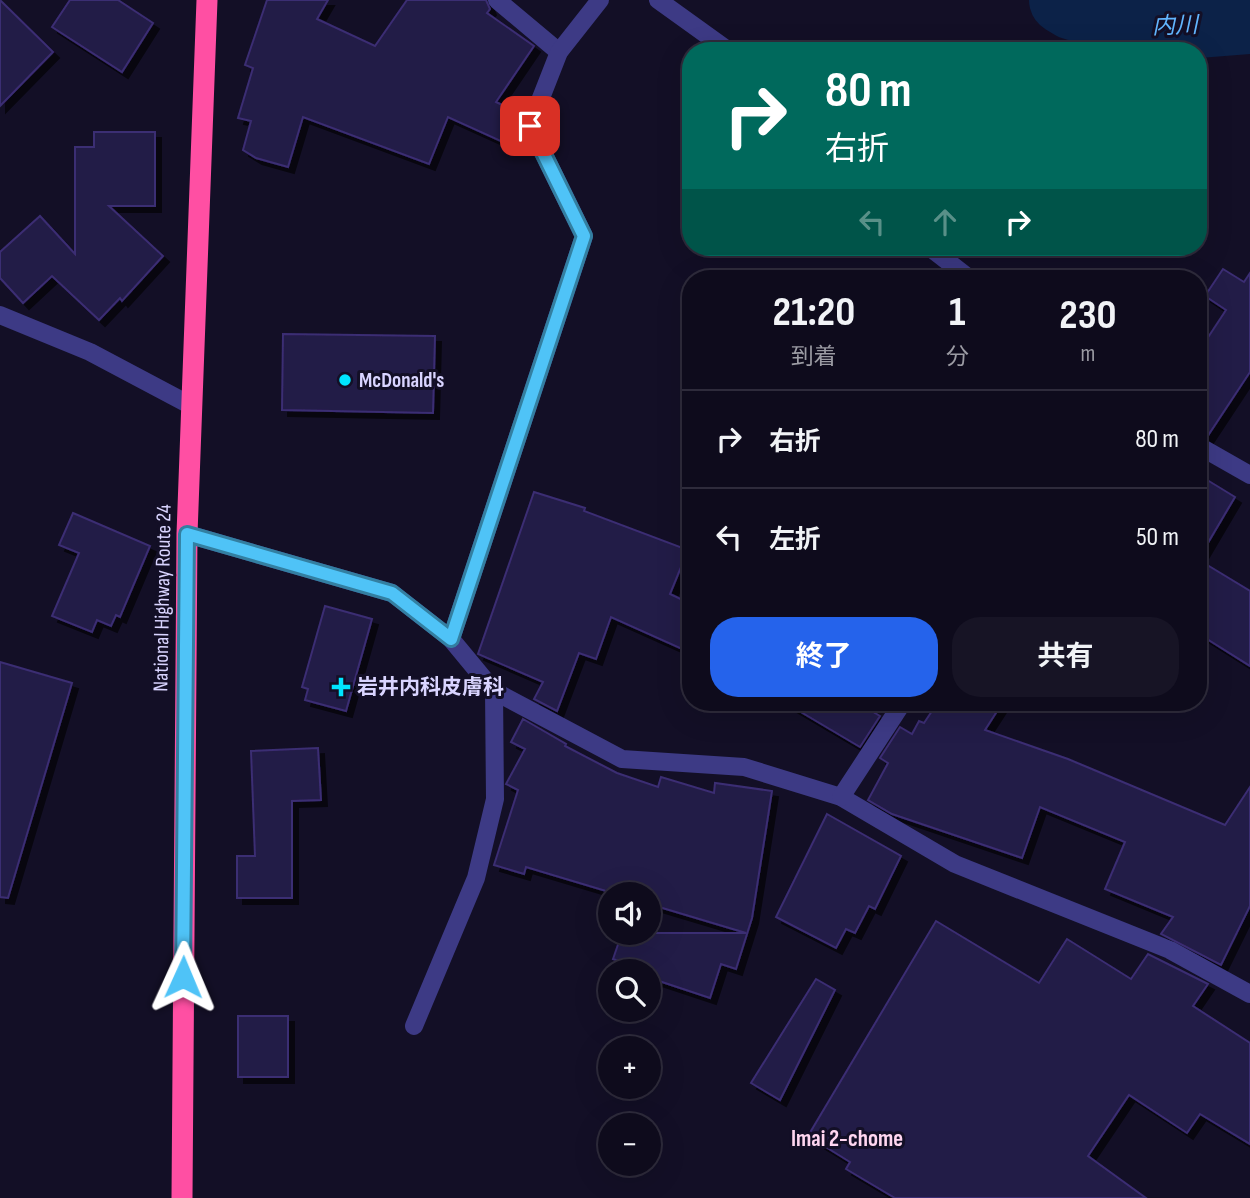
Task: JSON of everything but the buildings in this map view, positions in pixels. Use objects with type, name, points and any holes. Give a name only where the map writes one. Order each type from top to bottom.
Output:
[{"type":"highway","name":"National Highway Route 24","points":[[182,1198],[187,534],[207,0]]},
{"type":"street","points":[[497,0],[559,52]]},
{"type":"street","points":[[451,639],[584,236],[530,126],[559,52],[600,0]]},
{"type":"street","points":[[658,0],[716,42]]},
{"type":"street","points":[[941,256],[959,270]]},
{"type":"street","points":[[0,315],[90,352],[190,405]]},
{"type":"street","points":[[1207,451],[1250,475]]},
{"type":"street","points":[[187,534],[392,593],[451,639],[494,691],[622,759],[744,767],[841,797],[955,864],[1170,950],[1250,994]]},
{"type":"street","points":[[414,1026],[480,865],[495,799],[494,691]]},
{"type":"street","points":[[841,797],[897,711]]},
{"type":"waterway","name":"内川","points":[[1063,0],[1073,6],[1147,28],[1250,20]]},
{"type":"place","name":"McDonald's","points":[[345,380]]},
{"type":"place","name":"岩井内科皮膚科","points":[[341,687]]},
{"type":"district","name":"Imai 2-chome","points":[[847,1138]]},
{"type":"route","points":[[183,977],[187,534],[392,593],[451,639],[584,236],[530,126]]}]
